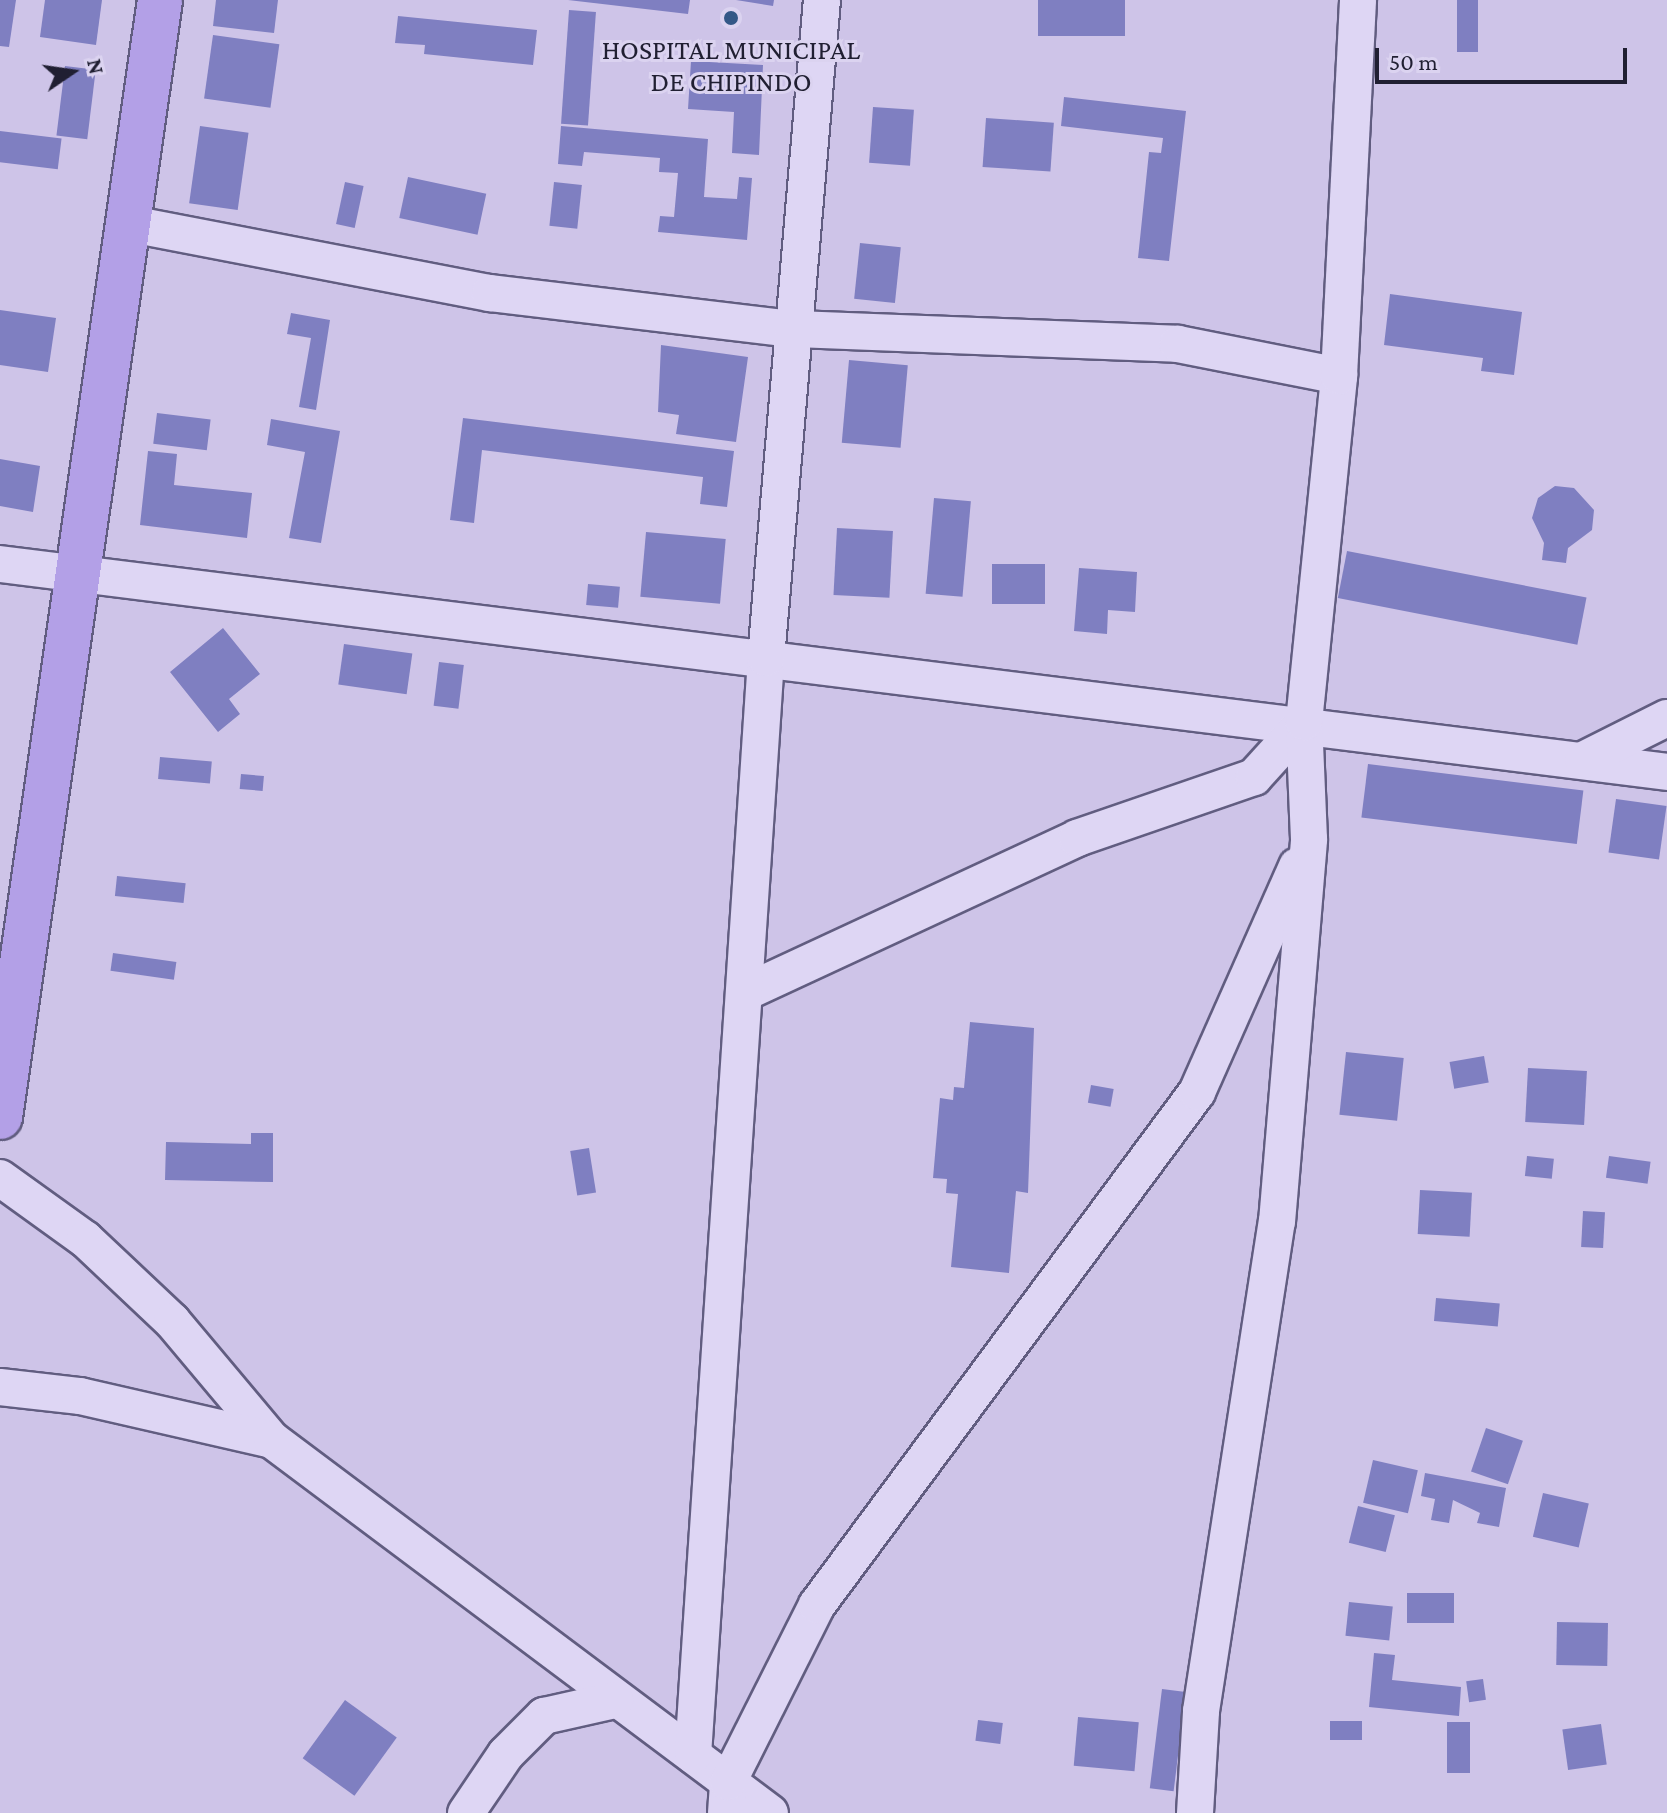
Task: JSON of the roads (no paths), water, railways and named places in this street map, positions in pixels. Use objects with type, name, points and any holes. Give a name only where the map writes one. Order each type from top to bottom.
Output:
[{"type":"main road","points":[[0,1117],[76,572],[131,224],[160,0]]},
{"type":"street","points":[[693,1755],[748,991],[766,658],[822,0]]},
{"type":"street","points":[[1195,1813],[1201,1711],[1277,1222],[1309,839],[1304,722],[1339,376],[1358,0]]},
{"type":"street","points":[[131,224],[490,293],[794,329],[1178,344],[1339,376]]},
{"type":"street","points":[[0,564],[1304,722],[1667,772]]},
{"type":"street","points":[[1583,760],[1667,718]]},
{"type":"street","points":[[748,991],[1077,838],[1254,777],[1304,722]]},
{"type":"street","points":[[727,1798],[817,1605],[1197,1092],[1309,839]]},
{"type":"street","points":[[0,1178],[85,1239],[172,1321],[272,1440],[615,1700],[693,1755],[727,1798],[770,1813]]},
{"type":"street","points":[[0,1387],[80,1396],[272,1440]]},
{"type":"street","points":[[466,1813],[506,1754],[544,1716],[615,1700]]},
{"type":"place","name":"HOSPITAL MUNICIPAL DE CHIPINDO","points":[[731,18]]}]
